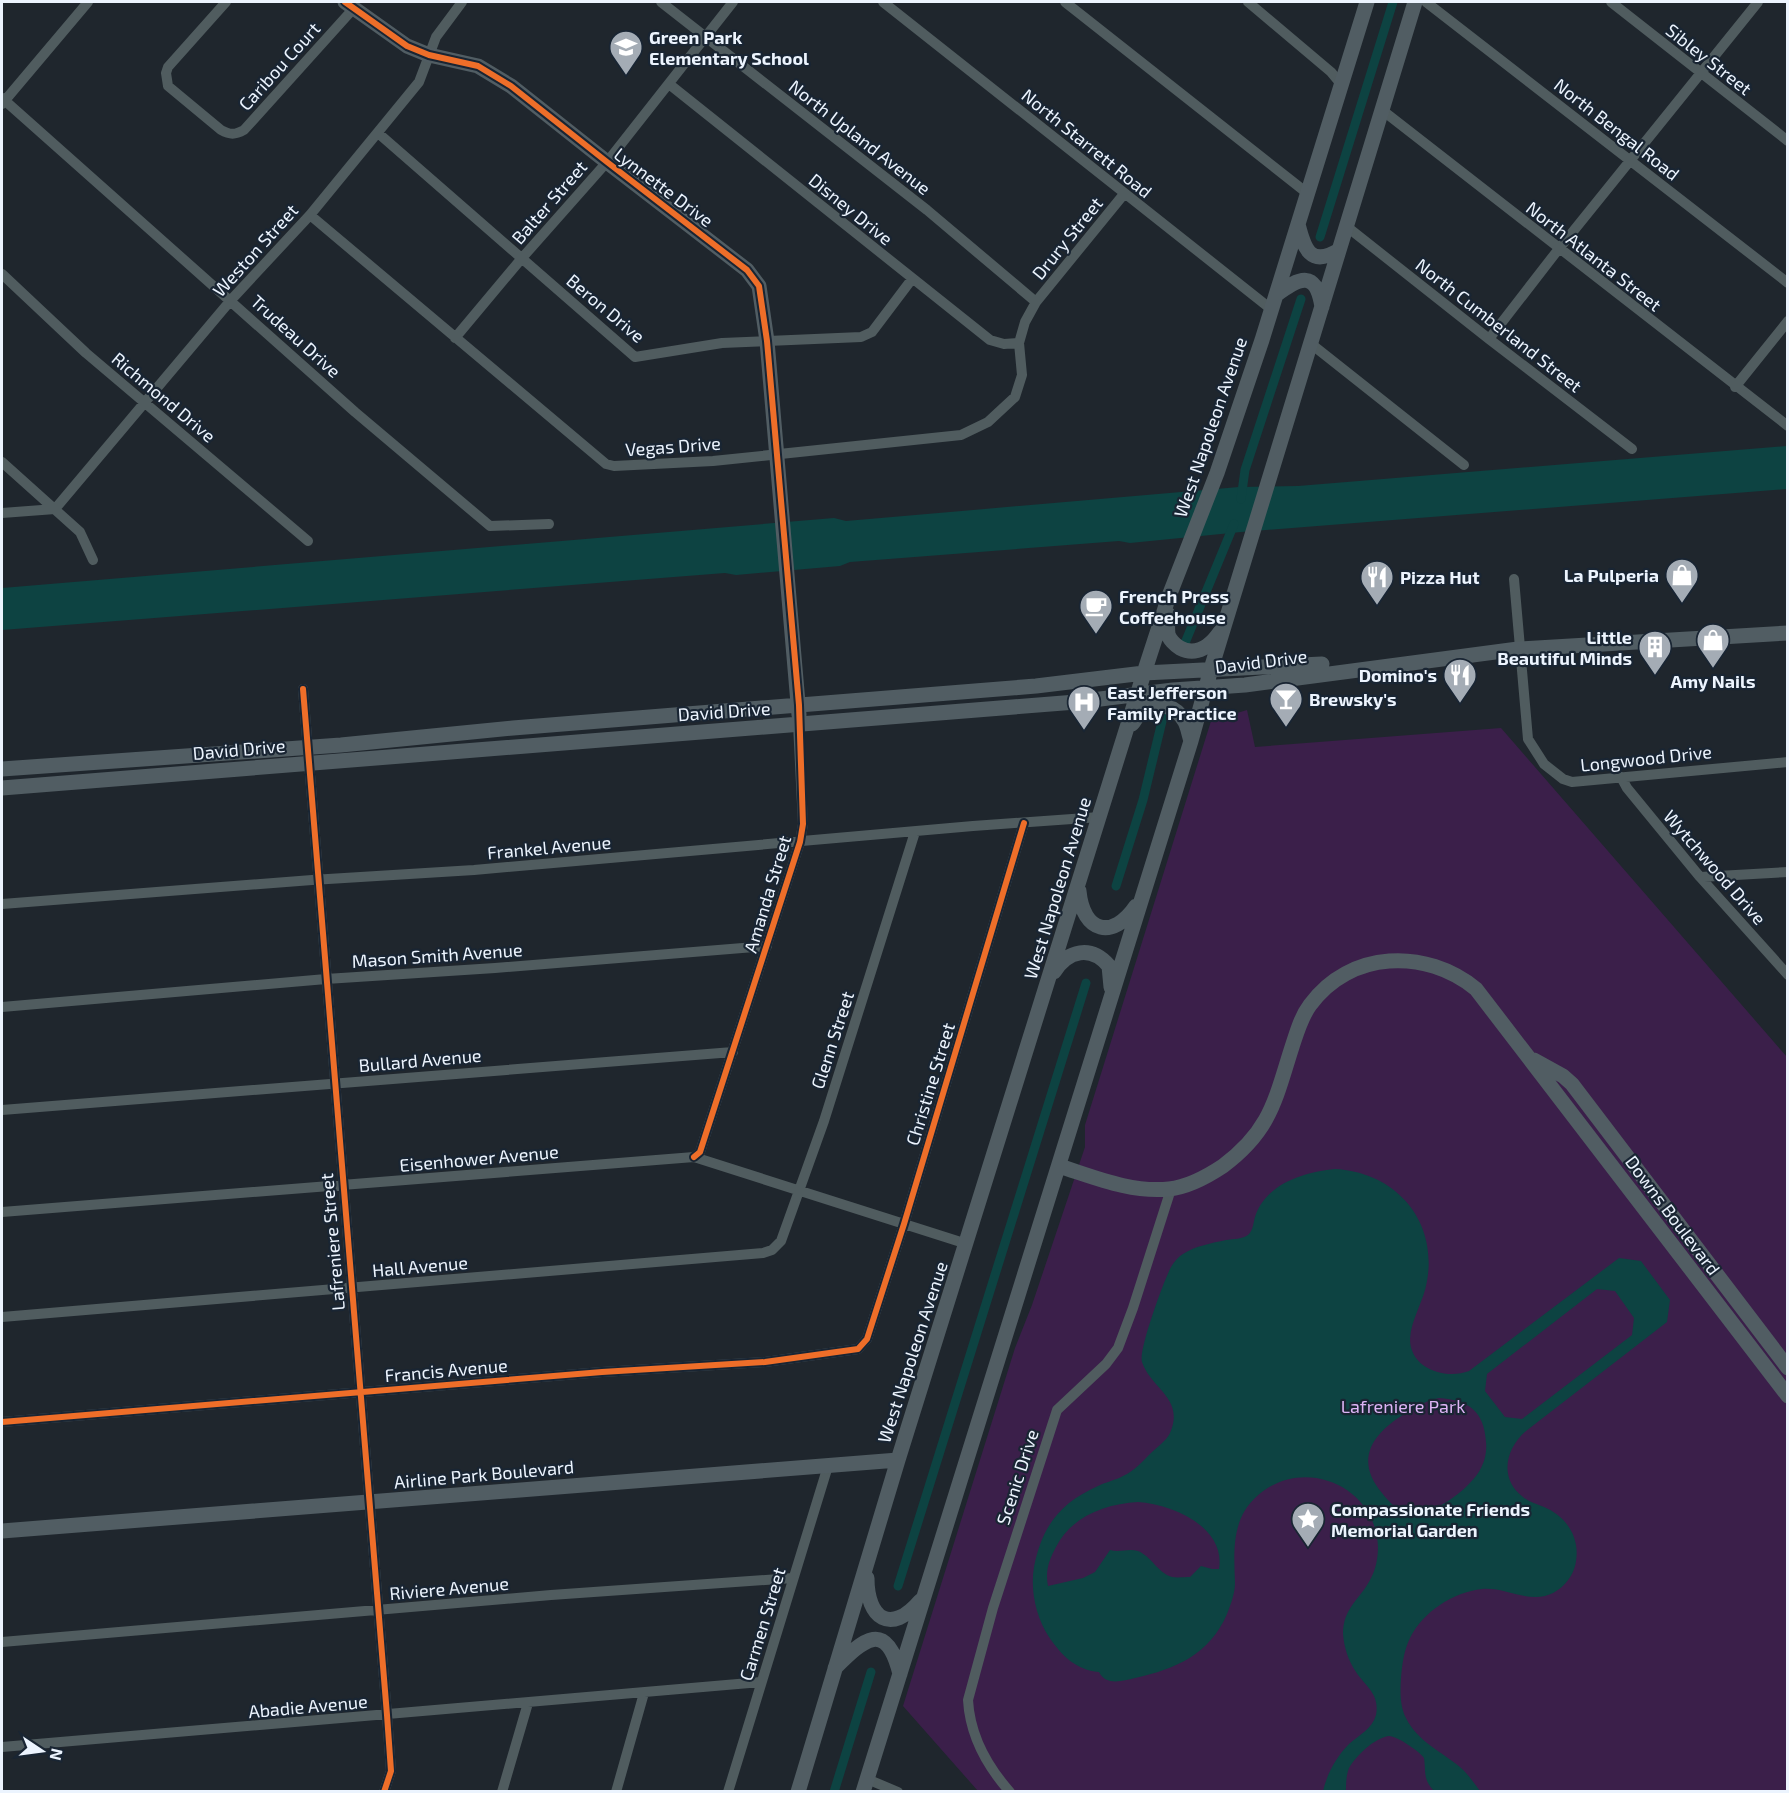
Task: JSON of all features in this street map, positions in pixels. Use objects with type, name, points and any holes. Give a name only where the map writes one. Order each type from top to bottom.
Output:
[{"type":"main road","name":"West Napoleon Avenue","points":[[798,1791],[898,1460],[1144,672],[1169,596],[1217,473],[1274,302],[1367,2]]},
{"type":"main road","points":[[865,1785],[1191,741],[1223,628],[1415,2]]},
{"type":"main road","name":"Lynnette Drive","points":[[349,5],[402,44],[429,54],[478,66],[511,86],[747,270],[759,286],[767,341],[783,521]]},
{"type":"main road","points":[[1298,224],[1304,247],[1309,254],[1316,257],[1339,250]]},
{"type":"main road","points":[[1274,302],[1297,281],[1306,280],[1312,282],[1319,291],[1322,307]]},
{"type":"main road","name":"Amanda Street","points":[[783,521],[799,705],[798,724]]},
{"type":"main road","points":[[1169,596],[1168,635],[1176,645],[1193,652],[1204,648],[1223,628]]},
{"type":"main road","name":"David Drive","points":[[2,788],[1076,702],[1245,685],[1518,649],[1788,633]]},
{"type":"main road","name":"David Drive","points":[[2,769],[1036,686],[1144,672],[1264,668],[1448,657]]},
{"type":"main road","points":[[1126,732],[1141,712],[1152,706],[1168,706],[1177,711],[1186,723],[1191,741]]},
{"type":"main road","points":[[550,725],[551,744]]},
{"type":"main road","points":[[1078,885],[1083,914],[1089,921],[1099,926],[1109,928],[1119,925],[1129,917],[1141,900]]},
{"type":"main road","points":[[1050,979],[1064,958],[1076,952],[1088,952],[1097,955],[1109,966],[1112,996]]},
{"type":"main road","name":"Downs Boulevard","points":[[1059,1166],[1130,1188],[1171,1189],[1207,1176],[1237,1155],[1255,1138],[1271,1112],[1300,1022],[1309,1006],[1323,991],[1352,970],[1370,964],[1404,960],[1446,969],[1463,978],[1476,989],[1727,1320],[1788,1396]]},
{"type":"main road","name":"Downs Boulevard","points":[[1529,1057],[1563,1076],[1572,1084],[1788,1368]]},
{"type":"main road","name":"Airline Park Boulevard","points":[[2,1531],[898,1460]]},
{"type":"main road","points":[[867,1563],[867,1595],[880,1617],[890,1620],[900,1619],[910,1612],[924,1596]]},
{"type":"main road","points":[[834,1669],[864,1642],[875,1639],[883,1642],[895,1654],[900,1674]]},
{"type":"street","points":[[3,101],[88,2]]},
{"type":"street","name":"Caribou Court","points":[[226,2],[166,73],[168,86],[228,134],[236,134],[244,130],[349,5]]},
{"type":"street","name":"Weston Street","points":[[55,510],[231,300],[310,214],[419,82],[436,37],[462,2]]},
{"type":"street","name":"North Upland Avenue","points":[[661,2],[927,210],[1036,302]]},
{"type":"street","name":"Balter Street","points":[[455,338],[607,162],[733,2]]},
{"type":"street","name":"North Starrett Road","points":[[883,2],[1124,194],[1274,302]]},
{"type":"street","points":[[1065,2],[1307,193]]},
{"type":"street","points":[[1248,2],[1331,72],[1341,84]]},
{"type":"street","name":"North Bengal Road","points":[[1426,2],[1788,283]]},
{"type":"street","name":"Sibley Street","points":[[1611,2],[1788,141]]},
{"type":"street","points":[[1489,339],[1758,2]]},
{"type":"street","name":"Disney Drive","points":[[669,84],[990,340],[1004,344],[1019,344]]},
{"type":"street","name":"Trudeau Drive","points":[[3,101],[231,300],[355,412],[490,526],[549,524]]},
{"type":"street","name":"North Atlanta Street","points":[[1382,110],[1788,426]]},
{"type":"street","name":"Beron Drive","points":[[378,133],[635,357],[722,343],[861,337],[872,332],[912,279]]},
{"type":"street","name":"Drury Street","points":[[1036,302],[1124,194]]},
{"type":"street","name":"Vegas Drive","points":[[310,214],[606,464],[614,466],[713,461],[961,435],[978,428],[997,415],[1015,397],[1022,375],[1019,344],[1024,322],[1036,302]]},
{"type":"street","name":"North Cumberland Street","points":[[1346,226],[1632,449]]},
{"type":"street","name":"Richmond Drive","points":[[2,274],[86,352],[308,541]]},
{"type":"street","points":[[1736,387],[1788,321]]},
{"type":"street","points":[[1310,343],[1464,465]]},
{"type":"street","points":[[2,462],[80,532],[93,560]]},
{"type":"street","points":[[2,513],[55,510]]},
{"type":"street","points":[[1514,579],[1518,649]]},
{"type":"street","name":"Longwood Drive","points":[[1518,649],[1528,739],[1544,764],[1563,779],[1572,782],[1788,762]]},
{"type":"street","name":"Lafreniere Street","points":[[303,688],[387,1715],[391,1771],[384,1791]]},
{"type":"street","name":"Amanda Street","points":[[694,1157],[700,1152],[800,842],[803,824],[798,724]]},
{"type":"street","name":"Wytchwood Drive","points":[[1621,777],[1627,788],[1700,877],[1788,975]]},
{"type":"street","name":"Frankel Avenue","points":[[2,904],[318,879],[474,870],[1100,817]]},
{"type":"street","name":"Christine Street","points":[[856,1350],[867,1339],[904,1224],[1024,823]]},
{"type":"street","name":"Glenn Street","points":[[769,1251],[781,1241],[824,1121],[915,832]]},
{"type":"street","points":[[1700,877],[1788,872]]},
{"type":"street","name":"Mason Smith Avenue","points":[[2,1007],[326,979],[767,946]]},
{"type":"street","name":"Bullard Avenue","points":[[2,1110],[567,1063],[733,1052]]},
{"type":"street","name":"Eisenhower Avenue","points":[[2,1212],[694,1157],[967,1245]]},
{"type":"street","name":"Scenic Drive","points":[[1010,1791],[988,1764],[974,1734],[968,1700],[993,1608],[1058,1410],[1106,1364],[1118,1348],[1171,1189]]},
{"type":"street","name":"Hall Avenue","points":[[2,1317],[769,1251]]},
{"type":"street","name":"Francis Avenue","points":[[2,1422],[602,1372],[765,1362],[856,1350]]},
{"type":"street","name":"Carmen Street","points":[[728,1791],[828,1466]]},
{"type":"street","name":"Riviere Avenue","points":[[2,1642],[793,1578]]},
{"type":"street","name":"Abadie Avenue","points":[[2,1747],[644,1694],[761,1682]]},
{"type":"street","points":[[616,1791],[644,1694]]},
{"type":"street","points":[[502,1791],[528,1703]]},
{"type":"street","points":[[865,1785],[898,1791]]},
{"type":"green space","name":"Lafreniere Park","points":[[1247,710],[1255,747],[1501,728],[1787,1057],[1787,1791],[978,1791],[903,1706],[1015,1348],[1032,1305],[1085,1147],[1085,1125],[1211,721]]},
{"type":"shaded area","points":[[1787,446],[1787,489],[1241,532],[1130,543],[1119,541],[850,562],[840,566],[736,575],[725,573],[2,630],[2,588],[834,518],[846,521],[1239,487],[1298,486]]},
{"type":"shaded area","points":[[1335,1169],[1357,1172],[1376,1179],[1408,1203],[1419,1220],[1426,1238],[1429,1259],[1427,1281],[1410,1339],[1416,1358],[1431,1370],[1450,1374],[1469,1371],[1619,1258],[1641,1261],[1670,1300],[1667,1322],[1526,1431],[1513,1446],[1509,1455],[1508,1473],[1515,1490],[1528,1500],[1552,1511],[1570,1528],[1577,1552],[1573,1573],[1566,1583],[1551,1594],[1537,1597],[1490,1589],[1460,1594],[1431,1612],[1416,1629],[1408,1643],[1403,1663],[1401,1688],[1406,1718],[1430,1745],[1460,1767],[1480,1791],[1434,1791],[1427,1779],[1424,1758],[1408,1744],[1389,1736],[1372,1744],[1352,1763],[1347,1774],[1346,1791],[1323,1791],[1336,1760],[1349,1744],[1372,1724],[1377,1708],[1374,1696],[1351,1663],[1345,1649],[1343,1634],[1349,1610],[1367,1585],[1375,1567],[1378,1547],[1374,1525],[1364,1507],[1350,1492],[1333,1482],[1313,1478],[1293,1478],[1273,1485],[1255,1498],[1247,1507],[1238,1527],[1234,1591],[1220,1628],[1211,1640],[1190,1658],[1164,1670],[1130,1679],[1110,1681],[1099,1672],[1076,1665],[1064,1656],[1049,1637],[1035,1603],[1033,1576],[1037,1552],[1055,1518],[1073,1500],[1138,1466],[1170,1433],[1173,1411],[1170,1402],[1146,1371],[1142,1355],[1152,1315],[1172,1265],[1181,1255],[1193,1249],[1248,1235],[1262,1203],[1278,1187],[1300,1176]],"holes":[[[1597,1289],[1615,1291],[1634,1318],[1632,1335],[1522,1419],[1505,1417],[1485,1391],[1487,1374]],[[1435,1399],[1459,1401],[1473,1409],[1485,1431],[1485,1459],[1476,1476],[1451,1499],[1420,1513],[1406,1512],[1394,1506],[1373,1481],[1368,1458],[1377,1438],[1395,1420]],[[1138,1502],[1166,1507],[1194,1520],[1214,1541],[1219,1554],[1219,1569],[1201,1566],[1190,1577],[1172,1577],[1163,1572],[1143,1553],[1131,1550],[1110,1550],[1095,1572],[1083,1578],[1048,1586],[1047,1570],[1051,1556],[1071,1527],[1102,1509]]]},
{"type":"waterway","points":[[1320,237],[1393,2]]},
{"type":"waterway","points":[[1241,499],[1245,470],[1301,299]]},
{"type":"waterway","points":[[1185,643],[1234,524]]},
{"type":"waterway","points":[[1116,886],[1143,800],[1164,713]]},
{"type":"waterway","points":[[898,1586],[1086,983]]},
{"type":"waterway","points":[[834,1792],[871,1672]]},
{"type":"cycle path","points":[[345,2],[407,46],[429,55],[478,66],[511,86],[747,270],[759,286],[767,341],[799,705],[803,824],[800,842],[700,1152],[694,1157]]},
{"type":"cycle path","points":[[303,689],[387,1715],[391,1771],[384,1792]]},
{"type":"cycle path","points":[[2,1422],[602,1372],[765,1362],[858,1349],[867,1339],[904,1224],[1024,823]]},
{"type":"place","name":"Green Park Elementary School","points":[[626,76]]},
{"type":"place","name":"La Pulperia","points":[[1682,604]]},
{"type":"place","name":"Pizza Hut","points":[[1377,606]]},
{"type":"place","name":"French Press Coffeehouse","points":[[1096,635]]},
{"type":"place","name":"Amy Nails","points":[[1713,669]]},
{"type":"place","name":"Little Beautiful Minds","points":[[1655,676]]},
{"type":"place","name":"Domino's","points":[[1460,704]]},
{"type":"place","name":"Brewsky's","points":[[1286,728]]},
{"type":"place","name":"East Jefferson Family Practice","points":[[1084,731]]},
{"type":"place","name":"Compassionate Friends Memorial Garden","points":[[1308,1548]]}]
